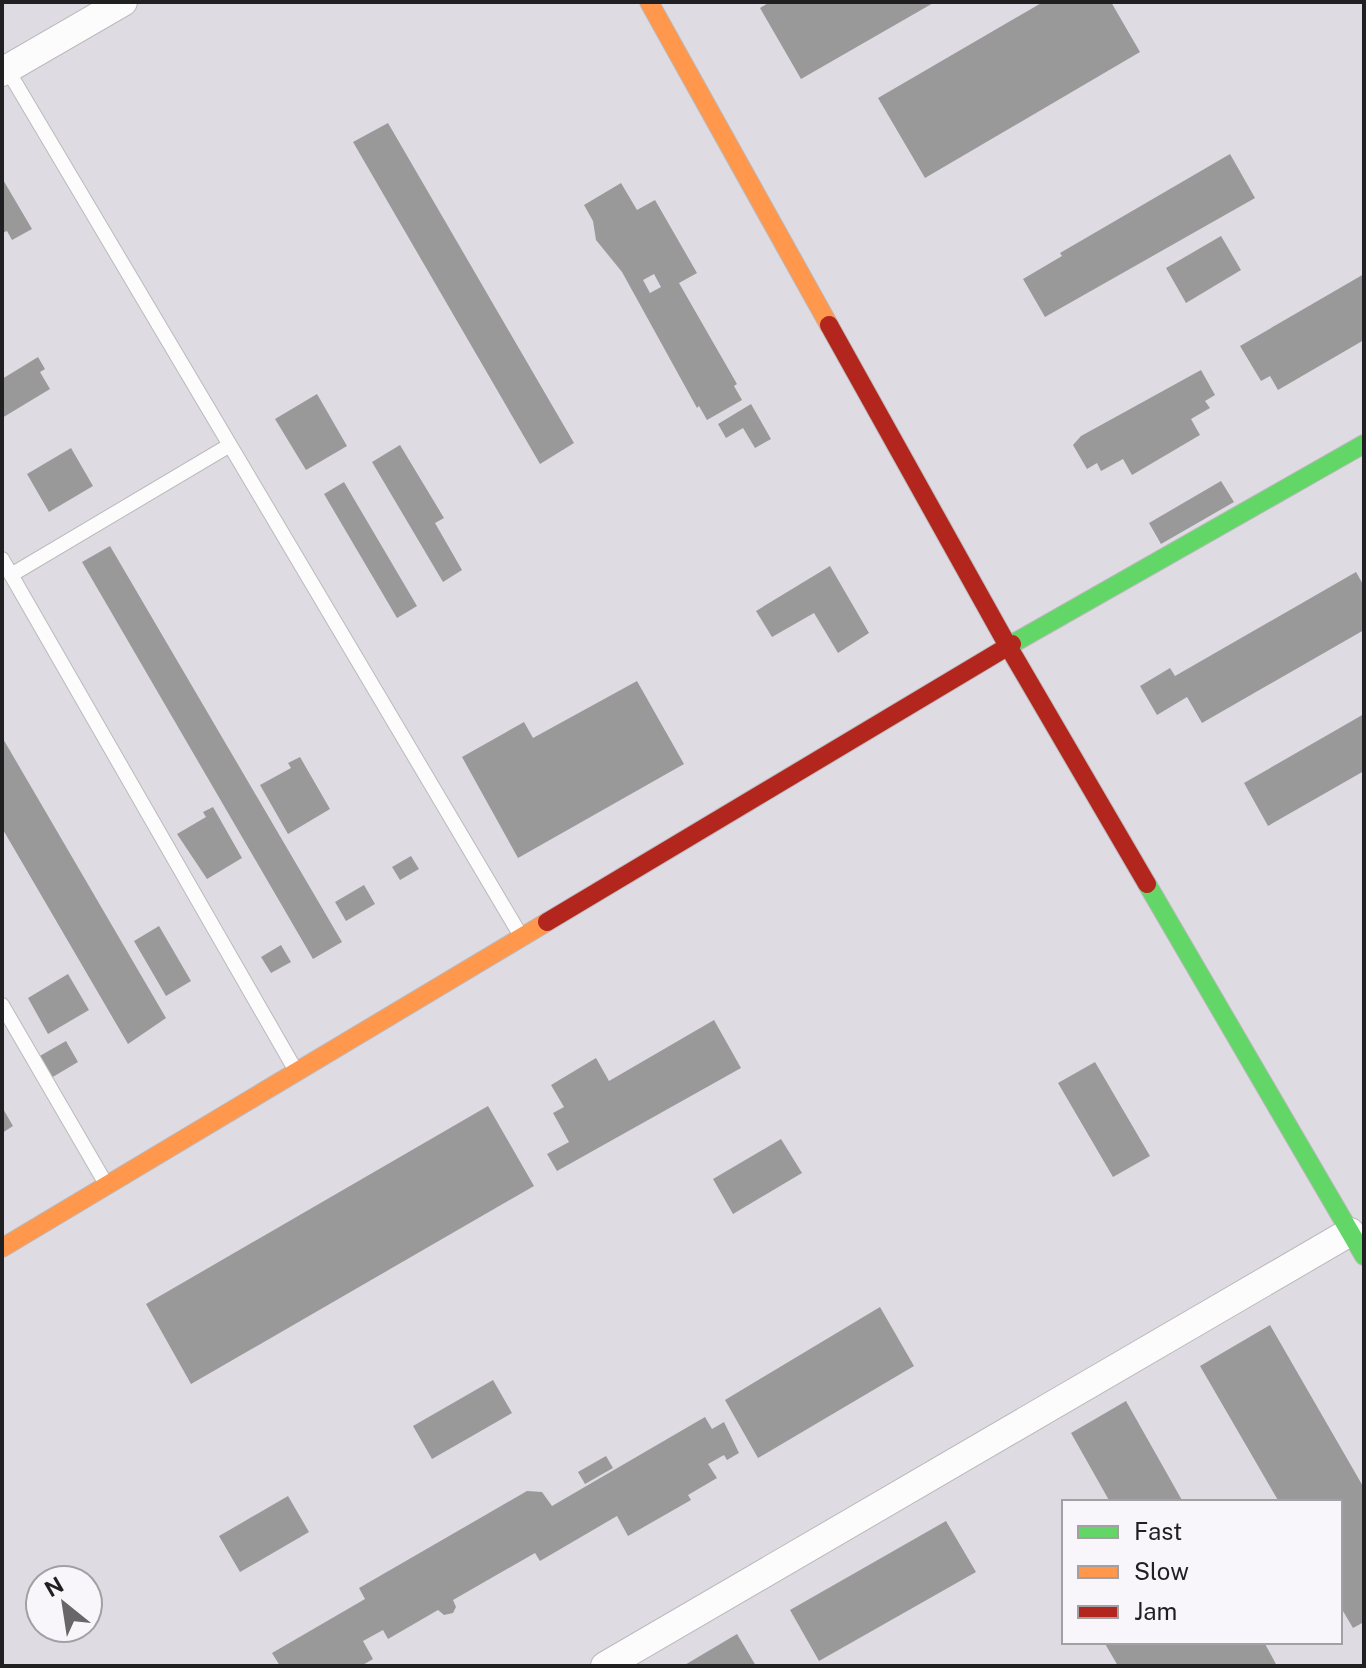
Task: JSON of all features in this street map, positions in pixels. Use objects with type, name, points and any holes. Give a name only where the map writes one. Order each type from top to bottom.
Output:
[{"type":"street","points":[[5,71],[123,2]]},
{"type":"street","points":[[605,1666],[1357,1244],[1008,646],[649,2]]},
{"type":"street","points":[[2,1248],[1008,646],[1364,444]]},
{"type":"lane","points":[[5,71],[521,937]]},
{"type":"lane","points":[[11,575],[230,445]]},
{"type":"lane","points":[[2,559],[296,1071]]},
{"type":"lane","points":[[2,1005],[106,1185]]},
{"type":"shaded area","points":[[2,2],[1364,2],[1364,1666],[2,1666]]},
{"type":"building","points":[[770,2],[935,2],[801,79],[760,8]]},
{"type":"building","points":[[1043,2],[1111,2],[1140,52],[925,178],[878,98]]},
{"type":"building","points":[[388,123],[574,443],[540,464],[353,142]]},
{"type":"building","points":[[1230,154],[1255,198],[1045,317],[1023,279],[1062,256],[1060,253]]},
{"type":"building","points":[[2,178],[32,229],[12,240],[7,231],[2,233]]},
{"type":"building","points":[[621,183],[637,210],[655,200],[697,273],[679,283],[737,384],[734,386],[742,400],[707,420],[699,406],[697,408],[622,272],[596,240],[593,221],[584,205]],"holes":[[[654,274],[661,287],[650,293],[643,280]]]},
{"type":"building","points":[[1221,236],[1241,270],[1186,303],[1166,268]]},
{"type":"building","points":[[1364,274],[1364,340],[1278,390],[1270,376],[1261,381],[1240,346]]},
{"type":"building","points":[[38,357],[45,369],[40,372],[50,389],[2,418],[2,379]]},
{"type":"building","points":[[1201,370],[1215,395],[1205,401],[1210,408],[1191,419],[1200,435],[1132,475],[1123,459],[1101,471],[1097,463],[1087,469],[1073,445],[1081,436]]},
{"type":"building","points":[[317,394],[347,446],[306,470],[275,419]]},
{"type":"building","points":[[751,404],[771,439],[755,448],[743,428],[726,438],[718,424]]},
{"type":"building","points":[[400,445],[444,518],[435,523],[462,570],[443,582],[372,462]]},
{"type":"building","points":[[71,448],[93,486],[49,512],[27,474]]},
{"type":"building","points":[[1221,481],[1234,502],[1161,544],[1149,523]]},
{"type":"building","points":[[344,482],[417,606],[397,618],[324,494]]},
{"type":"building","points":[[110,546],[342,942],[313,959],[82,562]]},
{"type":"building","points":[[830,566],[869,633],[838,653],[814,613],[772,637],[756,611]]},
{"type":"building","points":[[1356,572],[1364,586],[1364,630],[1202,723],[1187,697],[1157,715],[1140,686],[1170,668],[1175,676]]},
{"type":"building","points":[[637,681],[684,764],[518,858],[462,757],[524,722],[533,738]]},
{"type":"building","points":[[1364,714],[1364,771],[1268,826],[1244,783]]},
{"type":"building","points":[[2,737],[166,1018],[128,1044],[2,828]]},
{"type":"building","points":[[300,757],[330,809],[288,834],[260,785],[291,768],[288,763]]},
{"type":"building","points":[[213,807],[242,858],[207,879],[177,834],[206,817],[203,812]]},
{"type":"building","points":[[411,856],[419,869],[400,880],[392,867]]},
{"type":"building","points":[[364,885],[375,904],[346,921],[335,902]]},
{"type":"building","points":[[159,926],[191,981],[166,996],[134,941]]},
{"type":"building","points":[[281,945],[291,962],[271,973],[261,957]]},
{"type":"building","points":[[68,974],[89,1010],[48,1034],[28,998]]},
{"type":"building","points":[[714,1020],[741,1068],[557,1171],[547,1154],[569,1142],[553,1113],[564,1107],[551,1085],[596,1058],[609,1081]]},
{"type":"building","points":[[66,1041],[78,1062],[51,1078],[38,1057]]},
{"type":"building","points":[[1095,1062],[1150,1156],[1113,1177],[1058,1083]]},
{"type":"building","points":[[488,1106],[534,1186],[191,1384],[146,1304]]},
{"type":"building","points":[[2,1107],[13,1126],[2,1133]]},
{"type":"building","points":[[781,1139],[802,1173],[733,1214],[713,1179]]},
{"type":"building","points":[[880,1307],[914,1366],[758,1458],[725,1400]]},
{"type":"building","points":[[1270,1325],[1364,1488],[1364,1622],[1353,1628],[1342,1609],[1342,1500],[1278,1500],[1200,1366]]},
{"type":"building","points":[[493,1380],[512,1413],[432,1459],[413,1426]]},
{"type":"building","points":[[1126,1401],[1182,1500],[1109,1500],[1071,1433]]},
{"type":"building","points":[[705,1417],[712,1429],[724,1422],[739,1453],[727,1460],[724,1455],[708,1464],[717,1478],[688,1495],[691,1500],[628,1536],[617,1516],[540,1561],[535,1553],[453,1600],[456,1607],[453,1613],[444,1615],[438,1610],[388,1639],[383,1630],[363,1641],[373,1659],[361,1666],[280,1666],[272,1653],[365,1599],[359,1588],[527,1491],[542,1492],[552,1506]]},
{"type":"building","points":[[606,1456],[613,1468],[585,1484],[578,1472]]},
{"type":"building","points":[[288,1496],[309,1532],[240,1572],[219,1536]]},
{"type":"building","points":[[946,1521],[976,1572],[819,1661],[790,1610]]},
{"type":"building","points":[[737,1634],[756,1666],[683,1666]]},
{"type":"building","points":[[1105,1644],[1265,1644],[1277,1666],[1118,1666]]},
{"type":"traffic: fast","points":[[1012,644],[1364,444]]},
{"type":"traffic: fast","points":[[1147,884],[1364,1256]]},
{"type":"traffic: slow","points":[[649,2],[829,325]]},
{"type":"traffic: slow","points":[[2,1248],[547,922]]},
{"type":"traffic: jam","points":[[829,325],[1008,646],[1147,884]]},
{"type":"traffic: jam","points":[[547,922],[1012,644]]}]
